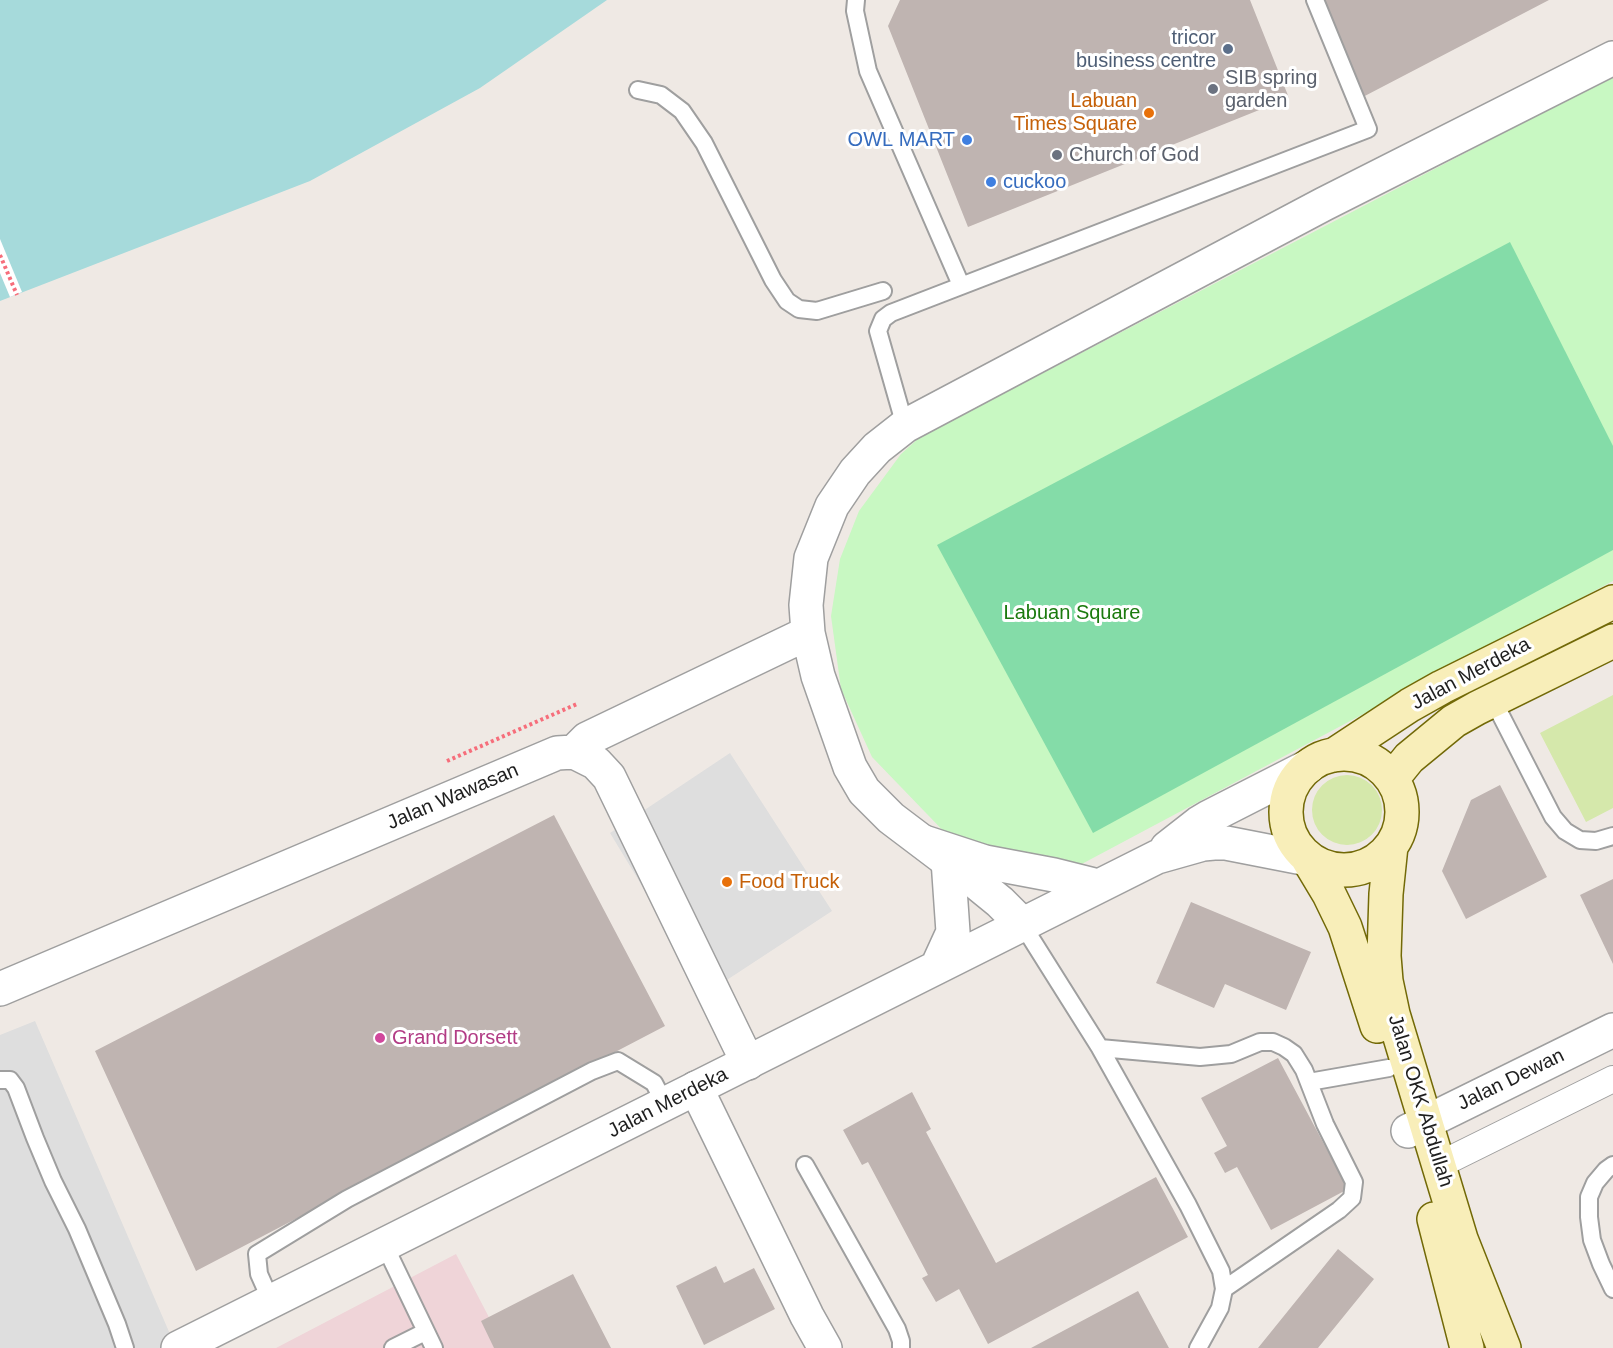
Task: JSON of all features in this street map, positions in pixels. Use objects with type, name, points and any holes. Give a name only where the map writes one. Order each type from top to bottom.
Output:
[{"type":"main road","name":"Jalan Merdeka","points":[[1322,760],[1442,687],[1613,602]]},
{"type":"main road","name":"Jalan Merdeka","points":[[1392,779],[1410,758],[1454,721],[1613,641]]},
{"type":"main road","points":[[1351,754],[1367,759],[1381,767],[1392,779],[1400,795],[1402,813],[1399,830],[1391,846],[1378,858],[1362,867],[1334,869],[1308,859],[1296,846],[1288,830],[1286,812],[1288,795],[1297,779],[1322,760],[1351,754]]},
{"type":"main road","name":"Jalan OKK Abdullah","points":[[1391,846],[1386,894],[1384,956],[1386,981],[1417,1127],[1427,1193],[1467,1348]]},
{"type":"main road","name":"Jalan OKK Abdullah","points":[[1308,859],[1345,927],[1389,1068],[1438,1165],[1461,1239],[1503,1348]]},
{"type":"street","points":[[1022,924],[1000,902],[891,818],[864,791],[850,767],[836,730],[818,676],[808,633],[806,605],[811,558],[832,506],[855,472],[877,448],[905,426],[1324,204],[1613,58]]},
{"type":"street","points":[[748,1063],[609,777],[596,763],[574,752],[587,739],[808,633]]},
{"type":"street","name":"Jalan Wawasan","points":[[0,989],[556,753],[574,752]]},
{"type":"street","name":"Jalan Merdeka","points":[[1157,857],[1199,823],[1322,760]]},
{"type":"street","name":"Jalan Merdeka","points":[[178,1348],[1157,857],[1203,844],[1226,843],[1308,859]]},
{"type":"street","points":[[936,851],[1098,886]]},
{"type":"street","points":[[936,851],[953,932],[937,967]]},
{"type":"street","name":"Jalan Dewan","points":[[1417,1127],[1613,1030]]},
{"type":"street","points":[[1438,1165],[1613,1079]]},
{"type":"street","points":[[696,1088],[807,1316],[825,1348]]},
{"type":"lane","points":[[856,0],[855,11],[868,71],[961,285]]},
{"type":"lane","points":[[905,426],[878,331],[883,320],[891,313],[1368,129],[1315,0]]},
{"type":"lane","points":[[638,90],[661,95],[682,111],[704,143],[773,280],[787,301],[799,309],[817,311],[883,291]]},
{"type":"lane","points":[[1493,700],[1553,817],[1565,831],[1580,840],[1596,841],[1613,836]]},
{"type":"lane","points":[[1022,924],[1100,1048],[1188,1205],[1221,1270],[1224,1289],[1220,1308],[1198,1348]]},
{"type":"lane","points":[[1100,1048],[1200,1057],[1231,1054],[1260,1042],[1273,1042],[1294,1054],[1304,1070],[1325,1124],[1354,1182],[1352,1198],[1339,1210],[1224,1289]]},
{"type":"lane","points":[[272,1301],[259,1274],[257,1254],[347,1199],[592,1071],[618,1061],[654,1083],[665,1104]]},
{"type":"lane","points":[[1309,1082],[1389,1068]]},
{"type":"lane","points":[[0,1080],[10,1080],[16,1088],[44,1159],[77,1229],[117,1324],[125,1348]]},
{"type":"lane","points":[[805,1165],[897,1329],[901,1348]]},
{"type":"lane","points":[[1613,1165],[1595,1183],[1589,1197],[1592,1240],[1613,1289]]},
{"type":"lane","points":[[384,1244],[434,1348]]},
{"type":"lane","points":[[393,1348],[425,1332]]},
{"type":"path","points":[[0,255],[17,295]]},
{"type":"shaded area","points":[[730,753],[832,911],[707,993],[610,833]]},
{"type":"shaded area","points":[[35,1021],[176,1348],[0,1348],[0,1035]]},
{"type":"shaded area","points":[[456,1254],[505,1348],[276,1348]]},
{"type":"green space","name":"Labuan Square","points":[[1613,76],[1613,581],[1078,866],[1027,888],[980,869],[872,757],[841,689],[831,616],[840,559],[859,511],[901,454],[920,437]]},
{"type":"green space","points":[[1510,242],[1613,446],[1613,550],[1093,833],[937,545]]},
{"type":"green space","points":[[1613,695],[1613,808],[1586,822],[1540,733]]},
{"type":"green space","points":[[1347,775],[1366,781],[1376,791],[1382,810],[1376,829],[1366,839],[1347,845],[1328,839],[1318,829],[1312,810],[1318,791],[1328,781]]},
{"type":"water","points":[[0,0],[607,0],[480,88],[310,181],[0,301]]},
{"type":"pier","points":[[0,239],[22,292],[10,297],[0,273]]},
{"type":"building","name":"Labuan Times Square","points":[[900,0],[1250,0],[1289,98],[968,227],[888,26]]},
{"type":"building","points":[[1319,0],[1549,0],[1359,99]]},
{"type":"building","points":[[1500,785],[1547,877],[1466,919],[1442,871],[1471,800]]},
{"type":"building","name":"Grand Dorsett","points":[[554,815],[665,1026],[196,1271],[95,1051]]},
{"type":"building","points":[[1613,879],[1613,964],[1580,895]]},
{"type":"building","points":[[1191,902],[1311,952],[1286,1010],[1225,984],[1214,1008],[1156,983]]},
{"type":"building","points":[[1278,1058],[1348,1189],[1271,1230],[1237,1167],[1225,1173],[1214,1153],[1227,1146],[1201,1098]]},
{"type":"building","points":[[912,1092],[931,1129],[926,1132],[996,1263],[1156,1177],[1188,1237],[988,1344],[959,1289],[936,1302],[922,1278],[928,1275],[868,1162],[862,1165],[843,1130]]},
{"type":"building","points":[[1338,1249],[1374,1279],[1318,1348],[1258,1348]]},
{"type":"building","points":[[716,1266],[724,1283],[754,1268],[775,1309],[704,1345],[676,1286]]},
{"type":"building","points":[[573,1274],[611,1348],[494,1348],[481,1321]]},
{"type":"building","points":[[1138,1291],[1169,1348],[1031,1348]]},
{"type":"place","name":"tricor business centre","points":[[1228,49]]},
{"type":"place","name":"SIB spring garden","points":[[1213,89]]},
{"type":"place","name":"Labuan Times Square","points":[[1149,113]]},
{"type":"place","name":"OWL MART","points":[[967,140]]},
{"type":"place","name":"Church of God","points":[[1057,155]]},
{"type":"place","name":"cuckoo","points":[[991,182]]},
{"type":"place","name":"Food Truck","points":[[727,882]]},
{"type":"place","name":"Grand Dorsett","points":[[380,1038]]}]
